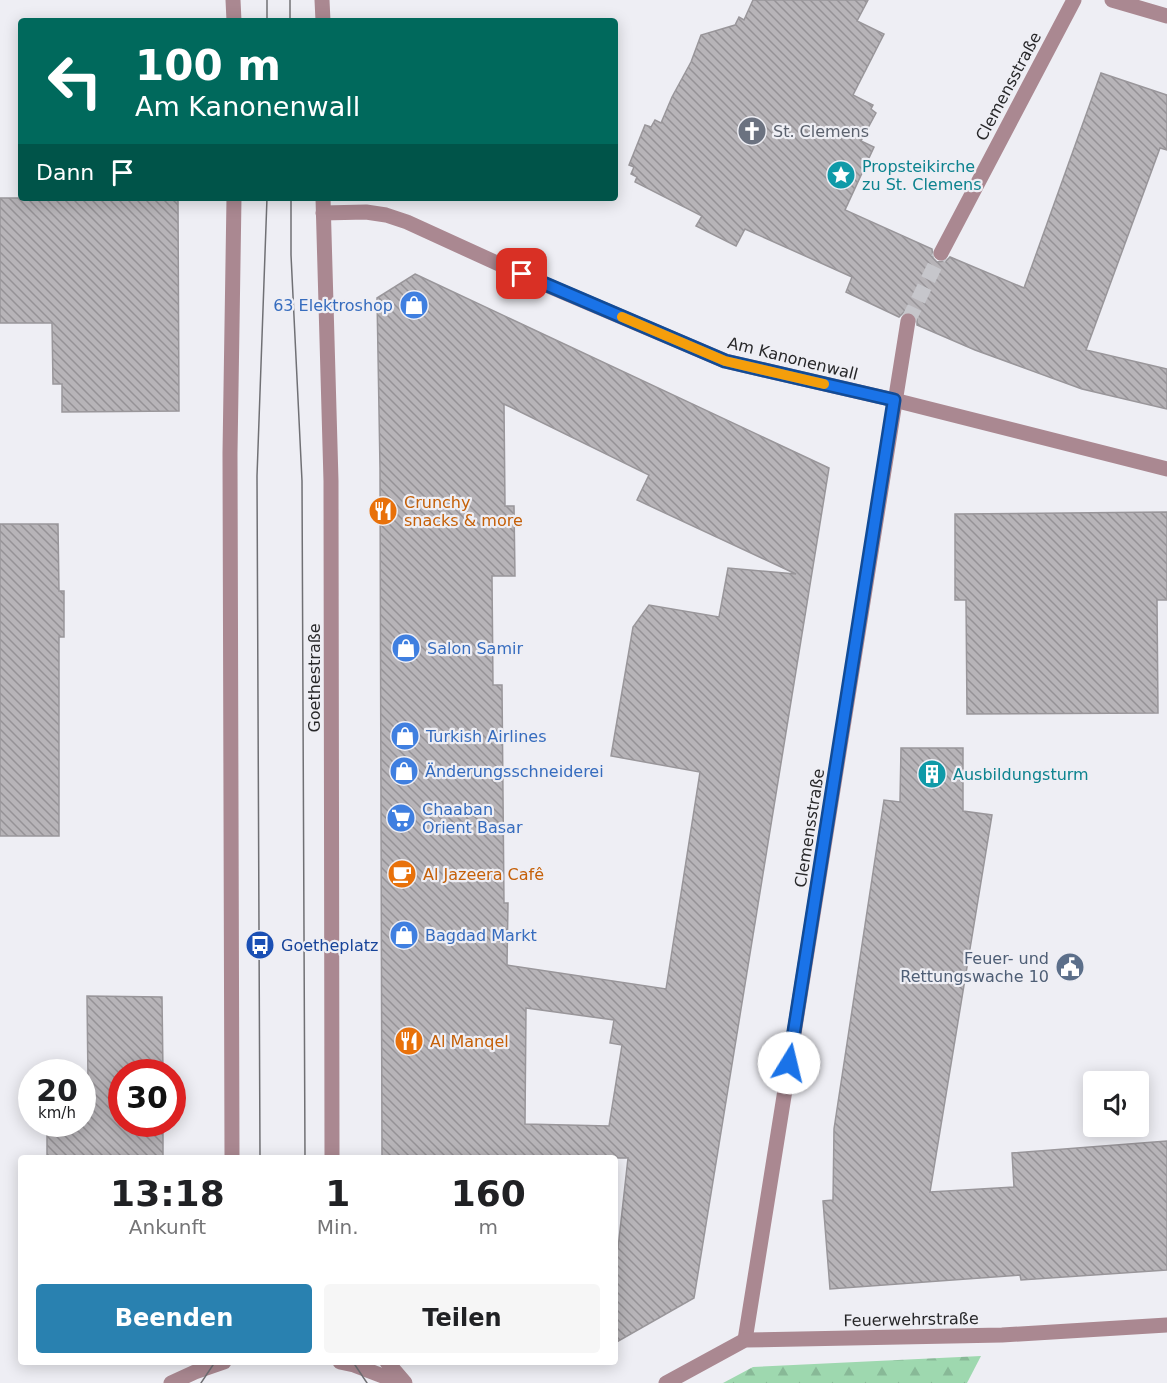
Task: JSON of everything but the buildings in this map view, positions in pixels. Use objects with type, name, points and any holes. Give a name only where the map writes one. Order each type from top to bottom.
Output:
[{"type":"street","points":[[234,0],[234,18]]},
{"type":"street","points":[[322,0],[322,18]]},
{"type":"street","name":"Clemensstraße","points":[[941,253],[1074,0]]},
{"type":"street","points":[[1112,0],[1167,16]]},
{"type":"street","points":[[232,1155],[230,453],[234,201]]},
{"type":"street","name":"Am Kanonenwall","points":[[323,206],[386,215],[407,222],[725,361],[894,400],[1167,470]]},
{"type":"street","name":"Goethestraße","points":[[323,206],[331,492],[332,1155]]},
{"type":"street","name":"Clemensstraße","points":[[745,1340],[908,321]]},
{"type":"street","name":"Feuerwehrstraße","points":[[666,1383],[745,1340],[1002,1335],[1167,1325]]},
{"type":"street","points":[[171,1383],[186,1365]]},
{"type":"street","points":[[171,1383],[215,1365]]},
{"type":"street","points":[[354,1365],[403,1383]]},
{"type":"street","points":[[389,1365],[403,1383]]},
{"type":"green space","points":[[981,1356],[967,1383],[723,1383],[753,1367]]},
{"type":"tunnel","points":[[908,321],[941,253]]},
{"type":"tram line","points":[[267,0],[267,18]]},
{"type":"tram line","points":[[290,0],[290,18]]},
{"type":"tram line","points":[[260,1155],[257,476],[267,201]]},
{"type":"tram line","points":[[291,201],[291,255],[302,481],[305,1155]]},
{"type":"tram line","points":[[201,1383],[213,1365]]},
{"type":"tram line","points":[[355,1365],[367,1383]]},
{"type":"slow traffic","points":[[622,317],[725,361],[824,384]]},
{"type":"place","name":"St. Clemens","points":[[752,131]]},
{"type":"place","name":"Propsteikirche zu St. Clemens","points":[[841,175]]},
{"type":"place","name":"63 Elektroshop","points":[[414,305]]},
{"type":"place","name":"Crunchy snacks & more","points":[[383,511]]},
{"type":"place","name":"Salon Samir","points":[[406,648]]},
{"type":"place","name":"Turkish Airlines","points":[[405,736]]},
{"type":"place","name":"Änderungsschneiderei","points":[[404,771]]},
{"type":"place","name":"Ausbildungsturm","points":[[932,774]]},
{"type":"place","name":"Chaaban Orient Basar","points":[[401,818]]},
{"type":"place","name":"Al Jazeera Cafê","points":[[402,874]]},
{"type":"place","name":"Bagdad Markt","points":[[404,935]]},
{"type":"place","name":"Goetheplatz","points":[[260,945]]},
{"type":"place","name":"Feuer- und Rettungswache 10","points":[[1070,967]]},
{"type":"place","name":"Al Manqel","points":[[409,1041]]},
{"type":"route","points":[[522,274],[725,361],[894,400],[789,1063]]}]
